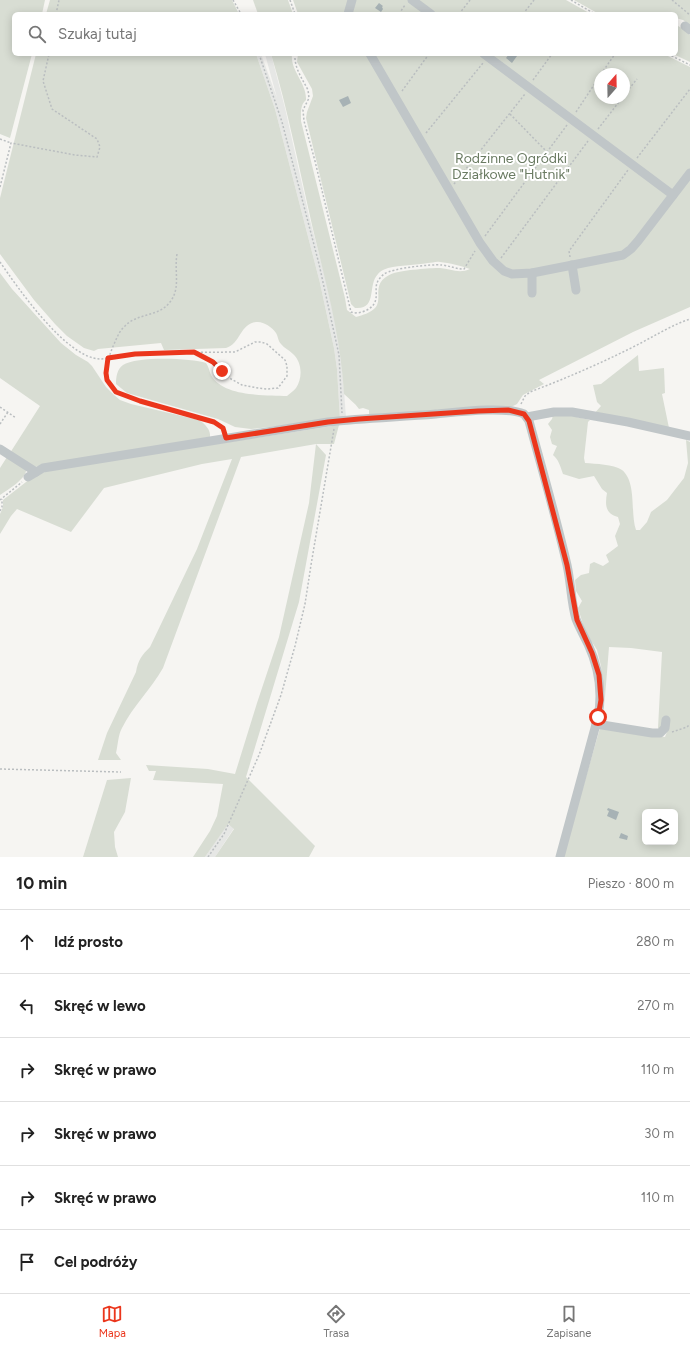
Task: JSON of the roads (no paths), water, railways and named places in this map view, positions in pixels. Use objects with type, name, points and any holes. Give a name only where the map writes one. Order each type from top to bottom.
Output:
[{"type":"lane","points":[[349,12],[352,0]]},
{"type":"lane","points":[[409,2],[427,12]]},
{"type":"lane","points":[[371,56],[480,243],[498,266],[504,271],[512,274],[532,273],[623,255],[638,241],[690,173]]},
{"type":"lane","points":[[487,56],[673,195]]},
{"type":"lane","points":[[572,265],[576,290]]},
{"type":"lane","points":[[532,273],[532,293]]},
{"type":"lane","points":[[28,478],[43,468],[339,421],[478,411],[508,410],[524,414],[527,417],[565,559],[577,620],[592,653],[599,675],[601,700],[596,724],[560,857]]},
{"type":"lane","points":[[527,417],[554,412],[572,412],[628,422],[690,436]]},
{"type":"lane","points":[[0,449],[36,472]]},
{"type":"lane","points":[[596,724],[660,733],[664,728],[666,720]]},
{"type":"park label","name":"Rodzinne Ogródki Działkowe \"Hutnik\"","points":[[511,166]]}]
